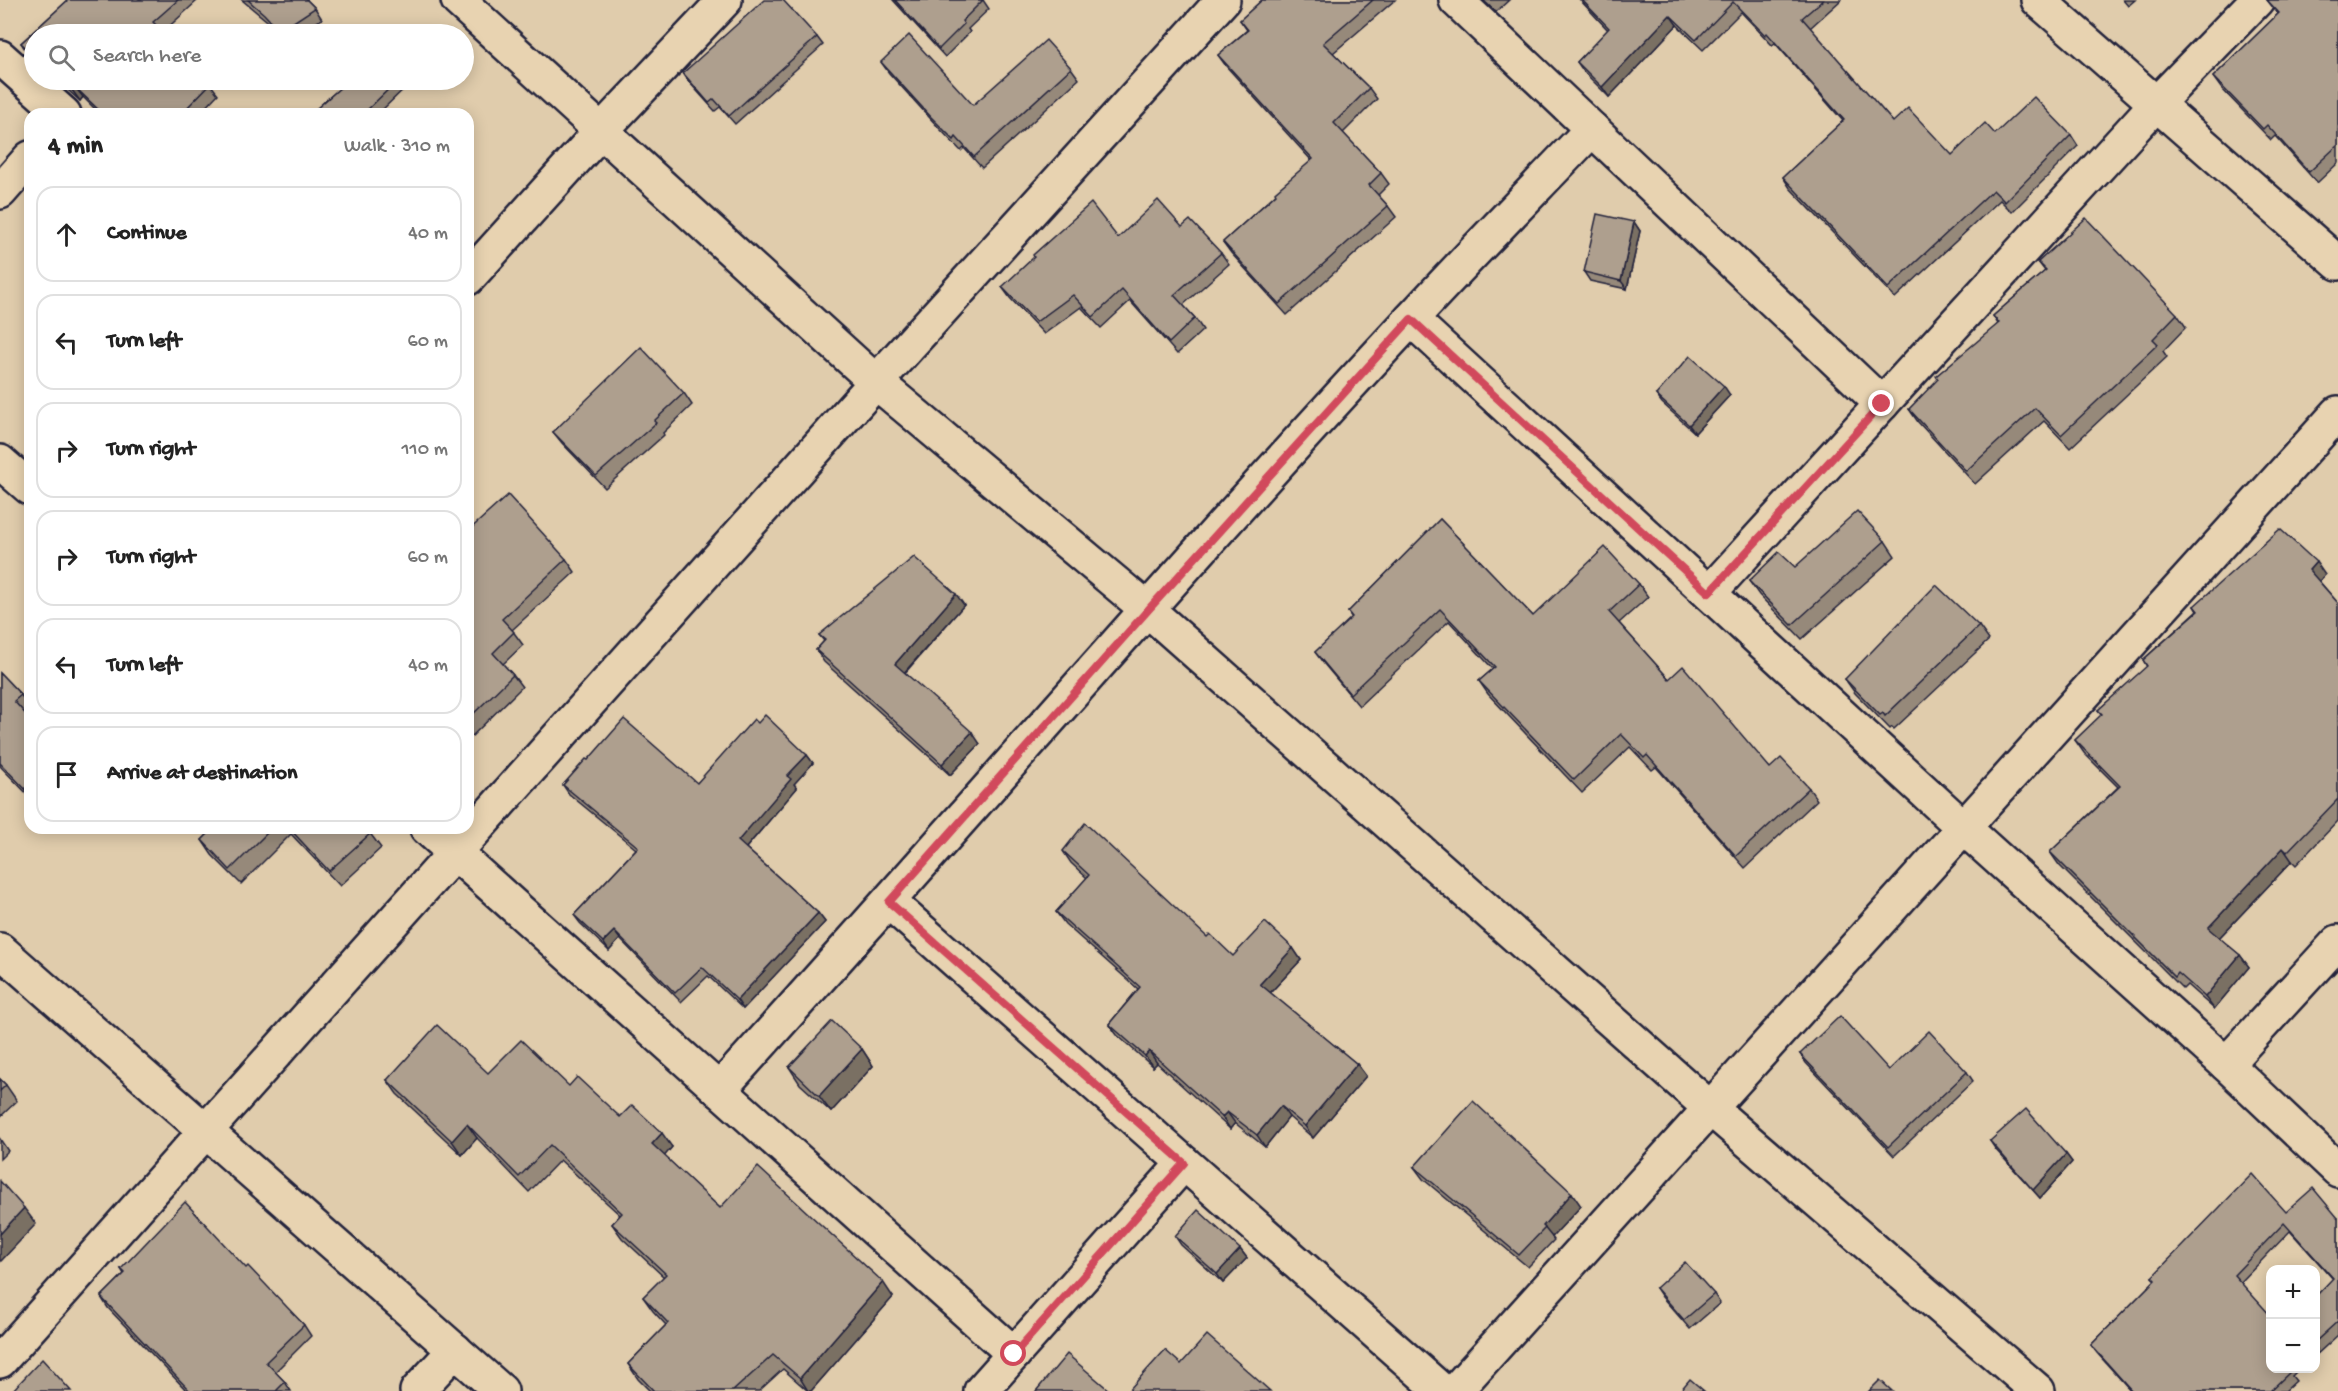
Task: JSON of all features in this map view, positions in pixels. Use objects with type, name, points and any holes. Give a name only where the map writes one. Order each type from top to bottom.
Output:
[{"type":"street","points":[[458,0],[876,382],[1148,610],[1710,1108],[2038,1391]]},
{"type":"street","points":[[474,271],[601,131],[725,0]]},
{"type":"street","points":[[474,833],[876,382],[1223,0]]},
{"type":"street","points":[[1456,0],[1882,404]]},
{"type":"street","points":[[2038,0],[2338,263]]},
{"type":"street","points":[[1709,593],[2156,104],[2257,0]]},
{"type":"street","points":[[0,57],[24,78]]},
{"type":"street","points":[[37,90],[57,108]]},
{"type":"street","points":[[719,1090],[1411,319],[1592,129]]},
{"type":"street","points":[[0,192],[24,165]]},
{"type":"street","points":[[1411,319],[1964,828],[2226,1064],[2338,1170]]},
{"type":"street","points":[[1455,1391],[2338,413]]},
{"type":"street","points":[[0,462],[24,483]]},
{"type":"street","points":[[434,834],[1014,1354]]},
{"type":"street","points":[[0,1361],[473,834]]},
{"type":"street","points":[[889,902],[1442,1391]]},
{"type":"street","points":[[2226,1064],[2338,942]]},
{"type":"street","points":[[0,950],[501,1391]]},
{"type":"street","points":[[981,1391],[1184,1163]]},
{"type":"street","points":[[417,1391],[455,1350]]},
{"type":"building","points":[[68,0],[178,0],[153,22],[155,24],[42,24]]},
{"type":"building","points":[[248,0],[307,0],[315,8],[291,24],[273,24]]},
{"type":"building","points":[[764,0],[783,0],[817,37],[729,116],[714,99],[709,103],[683,73]]},
{"type":"building","points":[[895,0],[983,0],[962,21],[964,24],[939,49]]},
{"type":"building","points":[[1262,0],[1373,0],[1323,43],[1369,88],[1334,123],[1381,173],[1369,185],[1388,206],[1279,304],[1223,242],[1313,159],[1218,55],[1248,30],[1240,20]]},
{"type":"building","points":[[1582,0],[1823,0],[1802,18],[1893,122],[1908,108],[1952,155],[1985,123],[1995,134],[2034,97],[2071,135],[2005,202],[1993,190],[1888,288],[1783,177],[1844,120],[1767,33],[1765,35],[1733,2],[1696,40],[1670,15],[1602,87],[1577,62],[1609,28]]},
{"type":"building","points":[[2267,0],[2338,0],[2338,145],[2309,172],[2267,125],[2263,129],[2213,77],[2279,13]]},
{"type":"building","points":[[909,35],[973,105],[1046,40],[1071,68],[974,157],[956,137],[954,140],[931,117],[881,62]]},
{"type":"building","points":[[78,90],[204,90],[187,108],[97,108]]},
{"type":"building","points":[[338,90],[388,90],[369,108],[317,108]]},
{"type":"building","points":[[1158,200],[1182,227],[1190,220],[1221,253],[1174,295],[1195,318],[1169,343],[1122,290],[1093,317],[1073,295],[1036,322],[1002,287],[1034,257],[1033,255],[1091,203],[1118,238]]},
{"type":"building","points":[[1597,214],[1634,222],[1621,281],[1584,272]]},
{"type":"building","points":[[2086,218],[2177,314],[2153,339],[2158,344],[2061,435],[2035,408],[1966,471],[1909,409],[1938,379],[1936,376],[1999,323],[1993,316],[2046,270],[2038,262]]},
{"type":"building","points":[[641,347],[684,393],[654,421],[656,423],[596,476],[553,432]]},
{"type":"building","points":[[1690,356],[1724,386],[1689,425],[1656,395]]},
{"type":"building","points":[[508,495],[566,559],[502,619],[514,632],[493,653],[513,675],[474,713],[474,526]]},
{"type":"building","points":[[1857,511],[1885,541],[1792,625],[1749,581],[1779,552],[1795,567]]},
{"type":"building","points":[[1440,519],[1533,616],[1605,547],[1639,584],[1609,612],[1669,679],[1683,666],[1770,768],[1781,758],[1809,788],[1736,856],[1647,755],[1644,758],[1621,734],[1574,780],[1479,681],[1495,667],[1440,609],[1350,694],[1315,652],[1352,617],[1348,612]]},
{"type":"building","points":[[2280,529],[2316,562],[2309,570],[2338,603],[2338,799],[2287,852],[2283,848],[2208,928],[2240,955],[2205,997],[2178,973],[2175,977],[2050,852],[2120,786],[2075,740],[2102,714],[2098,710],[2147,666],[2143,660],[2198,611],[2194,606]]},
{"type":"building","points":[[914,557],[956,594],[895,664],[972,732],[942,764],[816,650],[825,640],[819,635]]},
{"type":"building","points":[[1936,585],[1979,626],[1885,716],[1883,713],[1880,715],[1845,679]]},
{"type":"building","points":[[0,673],[21,695],[14,701],[24,712],[24,788],[0,763]]},
{"type":"building","points":[[765,715],[807,755],[787,776],[791,779],[738,841],[818,913],[737,1000],[702,967],[675,993],[614,931],[603,942],[574,915],[638,847],[563,785],[624,719],[697,783],[754,719],[758,723]]},
{"type":"building","points":[[1085,823],[1207,937],[1210,934],[1233,956],[1265,922],[1293,948],[1260,984],[1357,1064],[1305,1126],[1281,1106],[1257,1135],[1227,1112],[1222,1117],[1149,1051],[1145,1056],[1109,1024],[1140,987],[1056,912],[1089,875],[1063,851]]},
{"type":"building","points":[[208,834],[266,834],[230,870],[202,840]]},
{"type":"building","points":[[295,834],[370,834],[329,871]]},
{"type":"building","points":[[1840,1016],[1889,1070],[1929,1031],[1967,1072],[1888,1147],[1800,1054]]},
{"type":"building","points":[[832,1021],[862,1049],[819,1096],[789,1067]]},
{"type":"building","points":[[437,1025],[488,1073],[521,1040],[569,1086],[577,1077],[620,1117],[632,1105],[662,1133],[652,1144],[720,1208],[758,1167],[883,1282],[800,1378],[773,1355],[733,1391],[654,1391],[628,1364],[668,1323],[643,1297],[666,1274],[612,1224],[622,1213],[550,1145],[519,1177],[467,1124],[452,1141],[387,1080]]},
{"type":"building","points":[[0,1079],[6,1085],[0,1091]]},
{"type":"building","points":[[1473,1101],[1572,1193],[1543,1226],[1545,1228],[1519,1255],[1414,1167]]},
{"type":"building","points":[[2026,1109],[2066,1154],[2033,1190],[1990,1141]]},
{"type":"building","points":[[2252,1174],[2286,1212],[2313,1188],[2338,1218],[2338,1321],[2320,1337],[2320,1292],[2333,1278],[2284,1223],[2234,1275],[2266,1310],[2266,1373],[2289,1373],[2270,1391],[2132,1391],[2091,1345],[2155,1280],[2152,1277]]},
{"type":"building","points":[[0,1181],[24,1208],[0,1234]]},
{"type":"building","points":[[185,1202],[246,1268],[248,1266],[304,1325],[266,1362],[285,1382],[276,1391],[190,1391],[101,1297],[125,1273],[121,1269]]},
{"type":"building","points":[[1198,1210],[1240,1249],[1217,1274],[1175,1236]]},
{"type":"building","points":[[1685,1262],[1714,1294],[1684,1320],[1656,1288]]},
{"type":"building","points":[[1207,1335],[1270,1391],[1128,1391],[1165,1350],[1181,1364]]},
{"type":"building","points":[[1067,1354],[1110,1391],[1036,1391]]},
{"type":"building","points":[[42,1359],[71,1391],[12,1391]]},
{"type":"building","points":[[1690,1379],[1704,1391],[1680,1391]]},
{"type":"building","points":[[1880,1380],[1892,1391],[1869,1391]]},
{"type":"route","points":[[1014,1354],[1184,1163],[889,902],[1148,610],[1411,319],[1709,593],[1882,404]]}]
